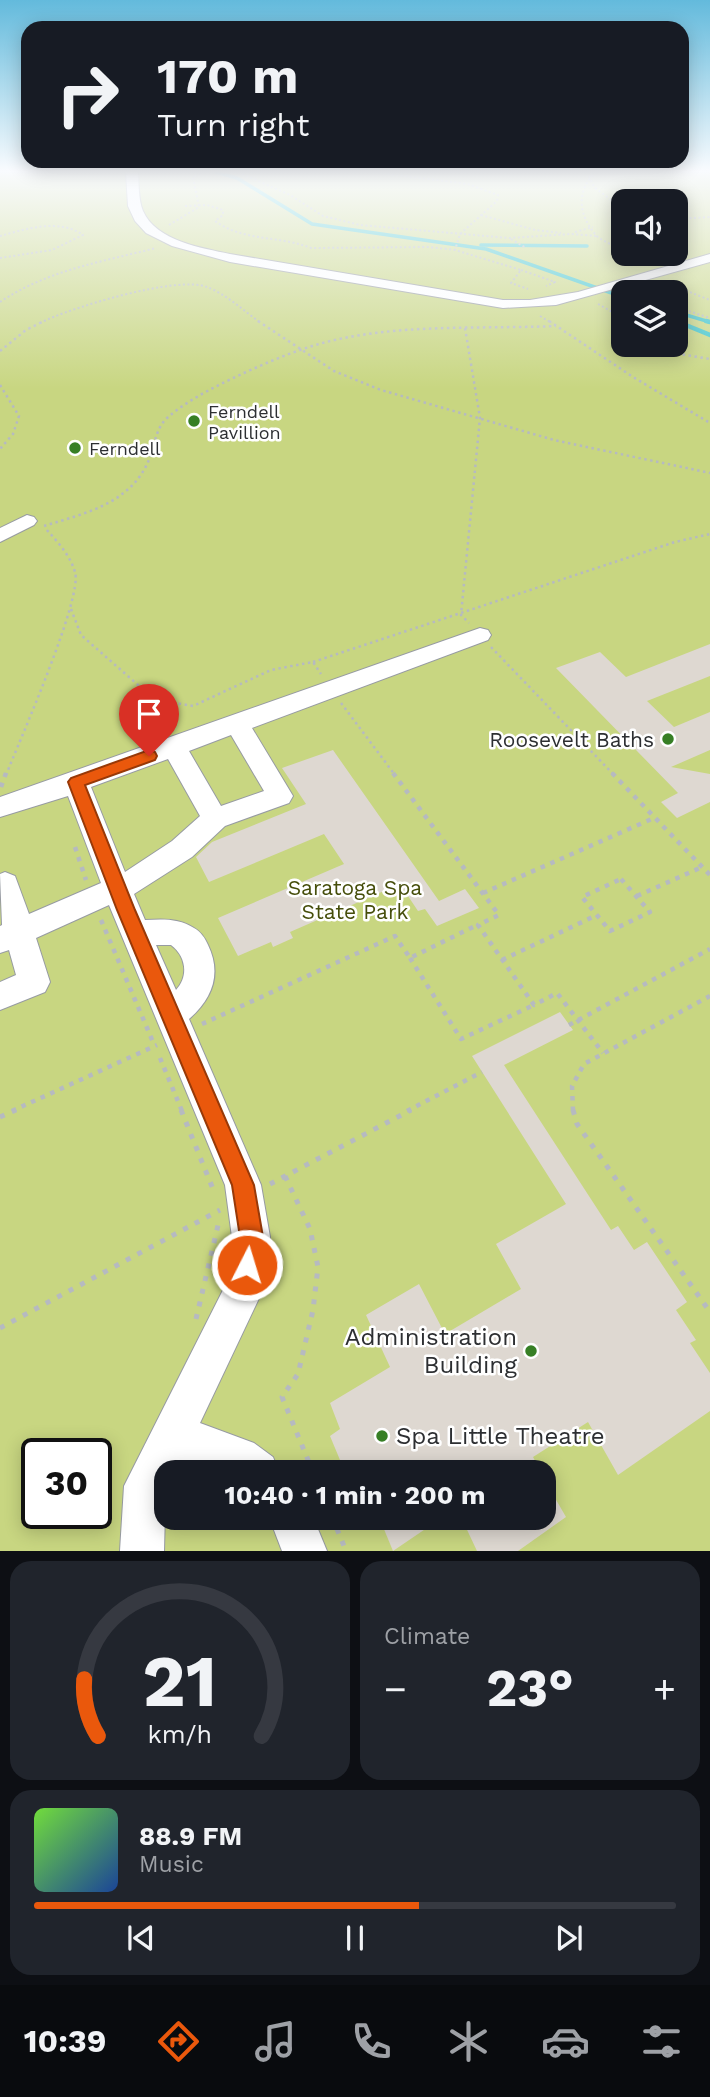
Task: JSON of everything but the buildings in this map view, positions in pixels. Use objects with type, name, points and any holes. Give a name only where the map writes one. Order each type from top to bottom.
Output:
[{"type":"street","points":[[182,244],[230,258],[520,306],[548,304],[601,289],[638,288],[646,279],[710,258]]},
{"type":"street","points":[[0,536],[27,521]]},
{"type":"street","points":[[0,807],[174,747],[479,635]]},
{"type":"street","points":[[10,936],[105,895],[156,869],[215,819],[279,796],[237,724]]},
{"type":"street","points":[[174,747],[215,819]]},
{"type":"street","points":[[76,782],[105,895],[137,933],[169,1032],[243,1185],[251,1237],[243,1292],[146,1486],[142,1551]]},
{"type":"street","points":[[0,886],[5,884],[10,936],[34,982],[0,996]]},
{"type":"street","points":[[137,933],[174,932],[190,940],[198,954],[199,976],[195,991],[169,1032]]},
{"type":"street","points":[[169,1439],[219,1449],[243,1460]]},
{"type":"street","points":[[296,1530],[305,1551]]},
{"type":"path","points":[[0,258],[52,250],[64,244]]},
{"type":"path","points":[[0,302],[16,290],[52,274],[96,260],[136,254],[166,244]]},
{"type":"path","points":[[303,244],[311,247],[394,246],[455,250],[555,282],[545,287],[601,289],[611,302]]},
{"type":"path","points":[[455,250],[456,244]]},
{"type":"path","points":[[519,244],[526,248]]},
{"type":"path","points":[[610,244],[649,280]]},
{"type":"path","points":[[521,270],[511,283],[535,291]]},
{"type":"path","points":[[0,351],[26,330],[53,316],[144,291],[191,284],[216,291],[334,371],[381,390],[554,440],[710,473]]},
{"type":"path","points":[[688,292],[710,300]]},
{"type":"path","points":[[520,306],[710,423]]},
{"type":"path","points":[[688,311],[710,318]]},
{"type":"path","points":[[0,790],[71,609],[76,574],[62,547],[44,526],[102,508],[127,494],[144,474],[162,422],[193,399],[301,351],[358,335],[465,328],[556,326]]},
{"type":"path","points":[[465,328],[480,418],[461,615],[710,875]]},
{"type":"path","points":[[688,355],[710,359]]},
{"type":"path","points":[[0,384],[19,416],[13,434],[0,449]]},
{"type":"path","points":[[71,609],[81,635],[154,699],[193,706],[271,670],[313,662],[675,542],[710,534]]},
{"type":"path","points":[[313,662],[499,915],[410,958]]},
{"type":"path","points":[[483,893],[654,818]]},
{"type":"path","points":[[72,837],[105,895],[169,1032],[221,1210],[194,1329]]},
{"type":"path","points":[[636,896],[702,867]]},
{"type":"path","points":[[621,879],[636,896],[650,912],[610,931],[582,897],[621,879]]},
{"type":"path","points":[[502,960],[597,915]]},
{"type":"path","points":[[478,925],[534,1005]]},
{"type":"path","points":[[0,1117],[169,1032],[396,936],[461,1039],[557,993],[603,1053]]},
{"type":"path","points":[[569,1025],[710,949]]},
{"type":"path","points":[[710,996],[584,1063],[573,1080],[569,1100],[577,1124],[710,1312]]},
{"type":"path","points":[[285,1176],[310,1229],[318,1267],[313,1310],[298,1374],[282,1397],[308,1460]]},
{"type":"path","points":[[337,1530],[346,1551]]},
{"type":"green space","name":"Saratoga Spa State Park","points":[[0,244],[611,244],[611,266],[688,266],[688,244],[710,244],[710,1551],[0,1551]]},
{"type":"waterway","points":[[454,244],[486,249],[611,293]]},
{"type":"waterway","points":[[481,245],[587,246]]},
{"type":"waterway","points":[[688,316],[710,322],[706,321]]},
{"type":"waterway","points":[[688,326],[710,335]]},
{"type":"place","name":"Ferndell Pavillion","points":[[194,421]]},
{"type":"place","name":"Ferndell","points":[[75,448]]},
{"type":"place","name":"Roosevelt Baths","points":[[668,739]]},
{"type":"place","name":"Administration Building","points":[[531,1351]]},
{"type":"place","name":"Spa Little Theatre","points":[[382,1436]]},
{"type":"route","points":[[149,756],[76,782],[126,910],[243,1185],[251,1237],[247,1265]]}]
